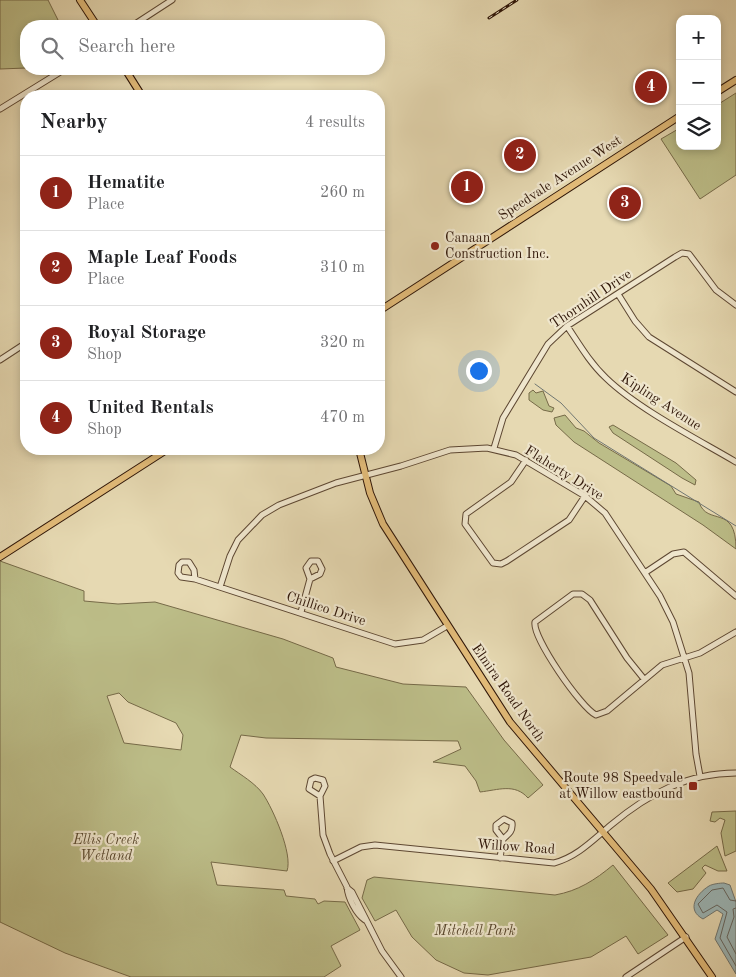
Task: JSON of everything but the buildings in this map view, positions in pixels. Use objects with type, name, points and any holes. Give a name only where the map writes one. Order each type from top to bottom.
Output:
[{"type":"main road","points":[[80,0],[93,20]]},
{"type":"main road","points":[[128,75],[138,90]]},
{"type":"main road","points":[[721,89],[736,80]]},
{"type":"main road","name":"Speedvale Avenue West","points":[[385,307],[676,119]]},
{"type":"main road","points":[[0,557],[159,455]]},
{"type":"main road","name":"Elmira Road North","points":[[361,455],[370,493],[383,524],[510,722],[651,889],[712,977]]},
{"type":"street","points":[[141,20],[172,0]]},
{"type":"street","points":[[31,90],[55,75]]},
{"type":"street","points":[[0,109],[20,97]]},
{"type":"street","name":"Thornhill Drive","points":[[494,448],[500,422],[548,344],[566,326],[682,253],[690,254],[716,290],[736,305]]},
{"type":"street","points":[[618,294],[649,337],[736,392]]},
{"type":"street","name":"Kipling Avenue","points":[[566,326],[588,360],[607,380],[631,399],[736,462]]},
{"type":"street","points":[[0,360],[20,347]]},
{"type":"street","name":"Flaherty Drive","points":[[220,587],[230,556],[238,540],[262,515],[279,505],[336,483],[366,476],[450,450],[472,447],[494,448],[526,460],[585,496],[605,513],[646,572],[674,622],[685,658],[692,692],[694,743],[700,776]]},
{"type":"street","points":[[526,460],[511,482],[466,514],[465,524],[492,563],[501,564],[507,561],[562,526],[573,516],[585,496]]},
{"type":"street","points":[[646,572],[673,554],[684,552],[736,596]]},
{"type":"street","name":"Chillico Drive","points":[[195,579],[395,644],[423,640],[447,626]]},
{"type":"street","points":[[301,612],[310,580]]},
{"type":"street","points":[[644,679],[622,651],[590,600],[582,594],[573,594],[542,614],[535,622],[536,635],[576,696],[590,712],[602,714],[662,665],[712,648],[736,632]]},
{"type":"street","name":"Willow Road","points":[[333,861],[361,847],[375,845],[554,863],[574,856],[646,798],[669,786],[700,776],[736,773]]},
{"type":"street","points":[[320,796],[323,835],[333,861],[360,917],[365,920],[386,958],[401,977]]},
{"type":"street","points":[[500,858],[503,839]]},
{"type":"street","points":[[626,977],[686,937]]},
{"type":"green space","points":[[0,0],[48,0],[58,20],[20,20],[20,68],[0,69]]},
{"type":"green space","points":[[736,93],[736,175],[700,199],[661,139],[676,130],[676,150],[721,150],[721,102]]},
{"type":"green space","points":[[533,390],[536,393],[543,391],[549,406],[554,408],[552,412],[543,410],[529,400],[529,393]]},
{"type":"green space","points":[[565,415],[576,428],[584,431],[599,443],[671,486],[676,494],[699,502],[708,513],[726,521],[731,526],[735,535],[736,549],[703,525],[574,442],[556,425],[554,418]]},
{"type":"green space","points":[[613,425],[676,463],[696,480],[695,485],[613,433],[609,427]]},
{"type":"green space","name":"Ellis Creek Wetland","points":[[0,561],[84,591],[84,601],[118,604],[155,602],[283,639],[333,658],[336,667],[403,684],[466,687],[504,740],[543,785],[528,798],[518,790],[512,789],[480,792],[476,781],[465,766],[433,762],[461,749],[458,741],[266,738],[241,735],[230,767],[256,786],[267,801],[277,820],[285,843],[288,863],[287,871],[211,862],[217,885],[284,890],[286,896],[315,899],[318,904],[324,901],[345,902],[360,930],[331,946],[341,966],[324,977],[131,977],[65,953],[0,922]],"holes":[[[119,693],[128,702],[176,723],[183,735],[181,750],[124,743],[107,696]]]},
{"type":"green space","points":[[736,811],[736,851],[725,856],[721,833],[725,820],[720,818],[715,822],[710,821],[712,812]]},
{"type":"green space","points":[[717,846],[727,871],[718,871],[705,865],[702,868],[706,873],[693,889],[677,892],[668,883]]},
{"type":"green space","name":"Mitchell Park","points":[[613,865],[668,935],[638,954],[626,936],[591,957],[488,975],[464,973],[436,960],[412,937],[396,910],[375,921],[362,898],[367,880],[374,877],[555,895],[571,891],[586,884]]},
{"type":"water","points":[[718,883],[730,885],[736,902],[736,974],[715,939],[723,914],[717,910],[703,919],[695,911],[694,907],[697,898],[704,889]]},
{"type":"waterway","points":[[535,384],[561,403],[594,438],[736,526]]},
{"type":"railway","points":[[489,18],[517,0]]},
{"type":"place","name":"United Rentals","points":[[651,87]]},
{"type":"place","name":"Maple Leaf Foods","points":[[520,155]]},
{"type":"place","name":"Hematite","points":[[467,187]]},
{"type":"place","name":"Royal Storage","points":[[625,203]]},
{"type":"place","name":"Canaan Construction Inc.","points":[[435,246]]},
{"type":"place","name":"Route 98 Speedvale at Willow eastbound","points":[[693,786]]}]
